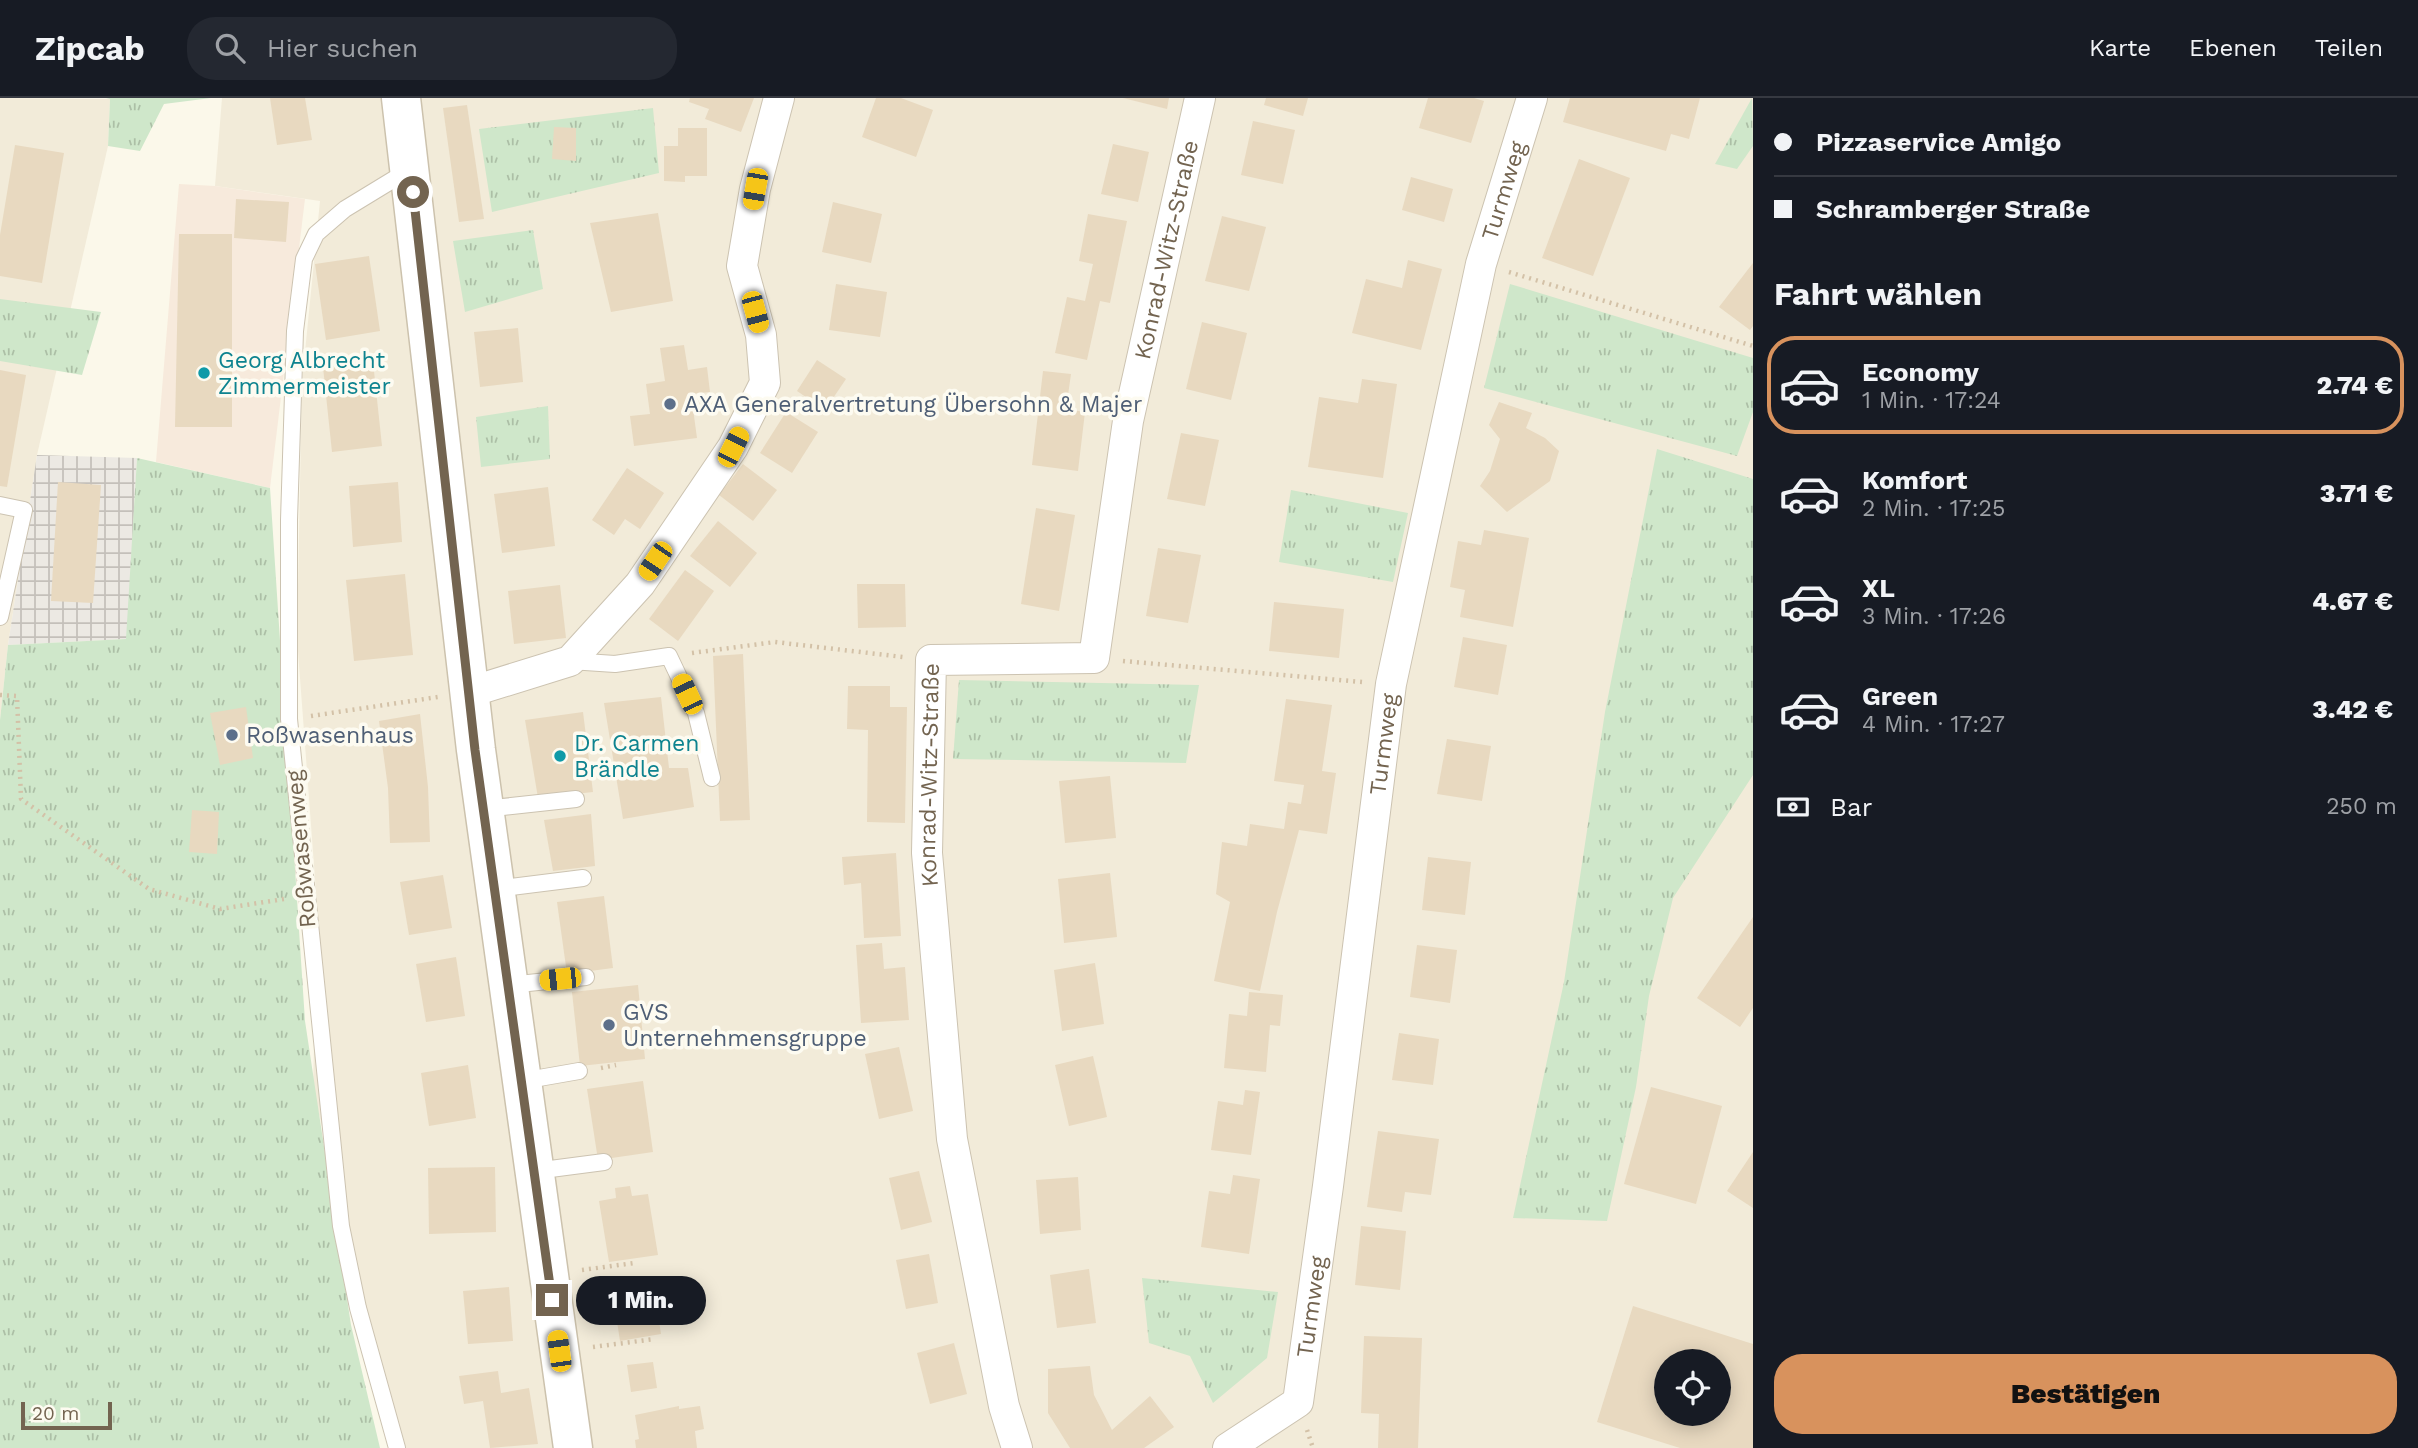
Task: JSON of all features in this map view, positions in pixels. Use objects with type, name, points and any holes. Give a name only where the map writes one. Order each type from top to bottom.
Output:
[{"type":"street","points":[[401,98],[484,809],[573,1448]]},
{"type":"street","points":[[470,692],[570,661],[640,583],[733,447],[765,383],[761,335],[742,266],[755,189],[779,98]]},
{"type":"street","name":"Konrad-Witz-Straße","points":[[1017,1448],[1004,1406],[952,1139],[927,853],[931,660],[1094,658],[1128,421],[1200,98]]},
{"type":"street","name":"Turmweg","points":[[1228,1448],[1298,1402],[1391,684],[1481,264],[1532,98]]},
{"type":"lane","name":"Roßwasenweg","points":[[397,1448],[358,1308],[341,1226],[289,719],[289,520],[294,358],[299,287],[304,259],[316,234],[345,209],[411,168]]},
{"type":"lane","points":[[0,505],[24,510],[0,617]]},
{"type":"lane","points":[[570,661],[615,664],[669,656],[696,713],[712,778]]},
{"type":"lane","points":[[484,809],[576,799]]},
{"type":"lane","points":[[495,889],[583,878]]},
{"type":"lane","points":[[509,985],[586,977]]},
{"type":"lane","points":[[522,1081],[579,1071]]},
{"type":"lane","points":[[534,1171],[604,1162]]},
{"type":"path","points":[[1481,264],[1753,346]]},
{"type":"path","points":[[669,656],[775,642],[931,660]]},
{"type":"path","points":[[1094,658],[1391,684]]},
{"type":"path","points":[[289,719],[470,692]]},
{"type":"path","points":[[0,695],[17,696],[21,799],[149,889],[220,909],[288,898],[306,899]]},
{"type":"path","points":[[549,1275],[634,1263]]},
{"type":"path","points":[[559,1351],[655,1339]]},
{"type":"shaded area","points":[[0,98],[110,99],[108,146],[37,455],[8,645],[0,720]]},
{"type":"shaded area","points":[[222,98],[1753,98],[1753,1448],[401,1448],[313,1090],[317,905],[297,638],[302,382],[320,201],[215,186]]},
{"type":"shaded area","points":[[179,184],[215,186],[305,199],[270,488],[156,462]]},
{"type":"shaded area","points":[[37,455],[137,458],[127,639],[8,645]]},
{"type":"green space","points":[[106,98],[211,98],[164,104],[140,151],[108,146],[110,99]]},
{"type":"green space","points":[[1752,98],[1753,146],[1737,169],[1715,164]]},
{"type":"green space","points":[[653,108],[659,173],[492,212],[479,129]]},
{"type":"green space","points":[[533,230],[543,289],[465,312],[453,241]]},
{"type":"green space","points":[[1510,284],[1753,358],[1753,412],[1737,456],[1484,388]]},
{"type":"green space","points":[[0,299],[101,312],[82,375],[0,361]]},
{"type":"green space","points":[[548,406],[550,459],[481,467],[476,417]]},
{"type":"green space","points":[[1657,449],[1753,479],[1753,775],[1673,898],[1649,996],[1636,1087],[1607,1221],[1513,1218],[1564,982],[1605,712]]},
{"type":"green space","points":[[137,458],[270,488],[305,1021],[351,1325],[380,1448],[0,1448],[0,720],[8,645],[126,639]]},
{"type":"green space","points":[[1291,490],[1408,513],[1393,582],[1279,562]]},
{"type":"green space","points":[[959,680],[1199,685],[1186,763],[953,759]]},
{"type":"green space","points":[[1142,1278],[1278,1292],[1267,1358],[1213,1403],[1190,1356],[1149,1343]]},
{"type":"building","points":[[270,98],[305,98],[312,140],[277,145]]},
{"type":"building","points":[[690,98],[754,98],[741,132],[705,119],[709,109],[689,102]]},
{"type":"building","points":[[876,98],[901,98],[933,110],[916,157],[862,137]]},
{"type":"building","points":[[1123,98],[1169,98],[1167,109]]},
{"type":"building","points":[[1266,98],[1308,98],[1303,116],[1264,105]]},
{"type":"building","points":[[1428,98],[1474,98],[1484,101],[1471,143],[1419,128]]},
{"type":"building","points":[[1570,98],[1700,98],[1689,139],[1671,134],[1666,151],[1563,122]]},
{"type":"building","points":[[467,105],[484,219],[459,222],[443,108]]},
{"type":"building","points":[[1253,121],[1295,130],[1283,184],[1241,175]]},
{"type":"building","points":[[554,127],[576,128],[576,161],[552,159]]},
{"type":"building","points":[[678,128],[707,128],[707,176],[685,176],[685,182],[664,181],[664,146],[678,146]]},
{"type":"building","points":[[1113,144],[1149,152],[1138,202],[1101,194]]},
{"type":"building","points":[[15,145],[64,153],[42,283],[0,276],[0,235]]},
{"type":"building","points":[[1579,159],[1630,178],[1593,276],[1542,258]]},
{"type":"building","points":[[1411,177],[1453,189],[1444,222],[1402,210]]},
{"type":"building","points":[[236,199],[289,202],[286,242],[234,238]]},
{"type":"building","points":[[833,202],[882,214],[871,263],[822,252]]},
{"type":"building","points":[[658,213],[673,301],[611,312],[590,223]]},
{"type":"building","points":[[1088,214],[1127,221],[1110,303],[1100,301],[1087,360],[1055,353],[1067,297],[1085,301],[1093,264],[1079,261]]},
{"type":"building","points":[[1222,216],[1266,227],[1249,291],[1205,281]]},
{"type":"building","points":[[179,234],[232,234],[232,427],[175,427]]},
{"type":"building","points":[[369,256],[380,331],[326,340],[315,264]]},
{"type":"building","points":[[1408,260],[1442,269],[1421,350],[1352,333],[1366,279],[1402,288]]},
{"type":"building","points":[[1753,263],[1753,326],[1750,330],[1719,307]]},
{"type":"building","points":[[836,284],[887,292],[880,337],[829,330]]},
{"type":"building","points":[[1202,322],[1247,333],[1231,400],[1186,389]]},
{"type":"building","points":[[518,328],[523,382],[480,387],[474,332]]},
{"type":"building","name":"AXA Generalvertretung Übersohn & Majer","points":[[684,345],[688,370],[707,367],[710,392],[691,394],[697,438],[634,446],[630,416],[650,414],[646,384],[665,381],[660,348]]},
{"type":"building","points":[[817,360],[846,379],[825,410],[797,391]]},
{"type":"building","points":[[373,362],[382,446],[332,452],[323,367]]},
{"type":"building","points":[[0,370],[26,375],[7,487],[0,486]]},
{"type":"building","points":[[1043,371],[1071,374],[1066,409],[1085,412],[1078,471],[1032,465]]},
{"type":"building","points":[[1362,379],[1397,384],[1383,478],[1308,467],[1319,397],[1358,403]]},
{"type":"building","points":[[1499,402],[1532,413],[1526,428],[1545,438],[1559,451],[1550,481],[1507,512],[1480,486],[1490,471],[1500,439],[1489,425]]},
{"type":"building","points":[[786,412],[818,432],[792,473],[760,453]]},
{"type":"building","points":[[1181,433],[1219,440],[1205,506],[1167,499]]},
{"type":"building","points":[[743,464],[777,490],[753,521],[719,495]]},
{"type":"building","points":[[627,468],[664,493],[640,529],[625,519],[614,535],[592,520]]},
{"type":"building","points":[[58,482],[101,485],[93,603],[51,601]]},
{"type":"building","points":[[398,482],[402,542],[353,547],[349,486]]},
{"type":"building","points":[[548,487],[555,546],[502,553],[494,494]]},
{"type":"building","points":[[1036,508],[1075,515],[1059,611],[1021,604]]},
{"type":"building","points":[[718,521],[757,553],[730,587],[690,556]]},
{"type":"building","points":[[1484,530],[1529,538],[1513,627],[1460,617],[1465,590],[1450,587],[1458,541],[1481,545]]},
{"type":"building","points":[[1158,548],[1201,555],[1188,623],[1146,616]]},
{"type":"building","points":[[685,570],[714,591],[678,641],[649,619]]},
{"type":"building","points":[[405,574],[413,655],[354,661],[346,580]]},
{"type":"building","points":[[857,584],[905,584],[906,627],[858,628]]},
{"type":"building","points":[[560,585],[566,638],[514,644],[508,591]]},
{"type":"building","points":[[1274,602],[1344,609],[1339,658],[1269,651]]},
{"type":"building","points":[[1463,637],[1507,645],[1498,695],[1454,687]]},
{"type":"building","points":[[743,654],[750,820],[720,821],[713,656]]},
{"type":"building","points":[[848,686],[890,686],[890,707],[907,707],[905,823],[867,822],[868,730],[847,729]]},
{"type":"building","points":[[661,697],[669,768],[688,768],[694,807],[623,819],[604,703]]},
{"type":"building","points":[[1286,699],[1332,705],[1322,771],[1336,773],[1327,834],[1299,830],[1260,991],[1214,981],[1230,902],[1216,894],[1222,842],[1247,846],[1250,824],[1284,829],[1288,802],[1301,804],[1304,785],[1274,781]]},
{"type":"building","name":"Roßwasenhaus","points":[[246,707],[253,758],[220,765],[210,713]]},
{"type":"building","name":"Dr. Carmen Brändle","points":[[583,712],[593,792],[538,798],[525,720]]},
{"type":"building","points":[[420,714],[428,787],[430,842],[390,843],[388,788],[379,721]]},
{"type":"building","points":[[1447,739],[1491,746],[1482,801],[1437,794]]},
{"type":"building","points":[[1110,776],[1116,838],[1065,843],[1059,781]]},
{"type":"building","points":[[192,810],[219,812],[217,854],[189,852]]},
{"type":"building","points":[[591,814],[595,866],[553,871],[544,820]]},
{"type":"building","points":[[896,853],[901,936],[864,938],[861,883],[844,885],[842,857]]},
{"type":"building","points":[[1428,857],[1471,862],[1465,915],[1422,910]]},
{"type":"building","points":[[1110,873],[1117,937],[1064,943],[1058,879]]},
{"type":"building","points":[[443,875],[452,928],[409,935],[400,882]]},
{"type":"building","points":[[604,896],[613,968],[567,974],[557,902]]},
{"type":"building","points":[[1753,917],[1753,1008],[1740,1027],[1697,998]]},
{"type":"building","points":[[882,943],[884,969],[905,967],[909,1020],[861,1023],[856,945]]},
{"type":"building","points":[[1417,945],[1457,950],[1450,1003],[1410,997]]},
{"type":"building","points":[[456,957],[465,1016],[426,1022],[416,964]]},
{"type":"building","points":[[1095,963],[1104,1024],[1062,1031],[1054,970]]},
{"type":"building","name":"GVS Unternehmensgruppe","points":[[638,985],[645,1059],[580,1066],[572,992]]},
{"type":"building","points":[[1249,992],[1283,995],[1280,1026],[1270,1025],[1266,1072],[1224,1068],[1229,1014],[1247,1016]]},
{"type":"building","points":[[1399,1033],[1439,1039],[1433,1085],[1392,1080]]},
{"type":"building","points":[[899,1047],[913,1111],[879,1119],[865,1054]]},
{"type":"building","points":[[1093,1056],[1107,1117],[1069,1126],[1055,1065]]},
{"type":"building","points":[[468,1065],[476,1118],[429,1126],[421,1073]]},
{"type":"building","points":[[643,1081],[653,1152],[598,1160],[587,1089]]},
{"type":"building","points":[[1651,1087],[1722,1106],[1696,1204],[1624,1184]]},
{"type":"building","points":[[1245,1090],[1260,1092],[1251,1155],[1211,1150],[1218,1101],[1243,1105]]},
{"type":"building","points":[[1378,1131],[1439,1139],[1431,1195],[1405,1192],[1402,1212],[1367,1207]]},
{"type":"building","points":[[1753,1152],[1753,1208],[1727,1191]]},
{"type":"building","points":[[495,1167],[496,1232],[429,1234],[428,1168]]},
{"type":"building","points":[[919,1171],[932,1222],[901,1230],[889,1178]]},
{"type":"building","points":[[1233,1175],[1260,1179],[1249,1254],[1201,1247],[1209,1191],[1230,1194]]},
{"type":"building","points":[[1078,1177],[1081,1230],[1040,1234],[1036,1180]]},
{"type":"building","points":[[630,1186],[632,1196],[648,1194],[658,1255],[609,1262],[599,1201],[616,1198],[615,1188]]},
{"type":"building","points":[[1361,1226],[1406,1231],[1400,1290],[1355,1285]]},
{"type":"building","points":[[929,1254],[938,1303],[906,1309],[896,1260]]},
{"type":"building","points":[[1089,1269],[1096,1323],[1057,1328],[1050,1275]]},
{"type":"building","points":[[509,1287],[513,1341],[468,1344],[463,1291]]},
{"type":"building","points":[[654,1289],[661,1334],[620,1341],[613,1295]]},
{"type":"building","points":[[1633,1306],[1753,1344],[1753,1448],[1680,1448],[1597,1422]]},
{"type":"building","points":[[1364,1336],[1422,1338],[1418,1448],[1378,1448],[1379,1414],[1361,1413]]},
{"type":"building","points":[[954,1343],[967,1394],[930,1404],[917,1353]]},
{"type":"building","points":[[653,1362],[657,1388],[631,1392],[627,1365]]},
{"type":"building","points":[[1090,1366],[1094,1395],[1112,1430],[1150,1396],[1174,1427],[1144,1448],[1070,1448],[1048,1413],[1048,1369]]},
{"type":"building","points":[[498,1371],[501,1393],[529,1388],[538,1444],[490,1448],[483,1401],[464,1404],[459,1376]]},
{"type":"building","points":[[679,1406],[679,1409],[700,1406],[704,1429],[695,1431],[697,1448],[636,1448],[635,1440],[639,1439],[635,1415]]},
{"type":"place","name":"Georg Albrecht Zimmermeister","points":[[204,373]]},
{"type":"place","name":"AXA Generalvertretung Übersohn & Majer","points":[[670,404]]},
{"type":"place","name":"Roßwasenhaus","points":[[232,735]]},
{"type":"place","name":"Dr. Carmen Brändle","points":[[560,756]]},
{"type":"place","name":"GVS Unternehmensgruppe","points":[[609,1025]]},
{"type":"route","points":[[413,192],[475,750],[552,1300]]}]
